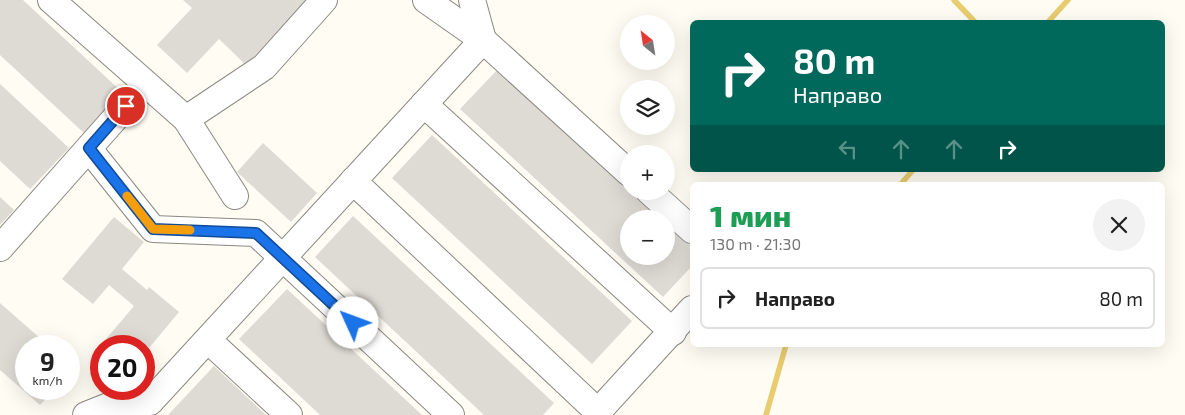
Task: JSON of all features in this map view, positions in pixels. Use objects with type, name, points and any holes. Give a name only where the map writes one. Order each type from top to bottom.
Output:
[{"type":"lane","points":[[51,0],[186,118],[235,196]]},
{"type":"lane","points":[[186,118],[264,67],[324,0]]},
{"type":"lane","points":[[426,0],[482,40],[620,165]]},
{"type":"lane","points":[[472,0],[482,40]]},
{"type":"lane","points":[[86,415],[150,402],[482,40]]},
{"type":"lane","points":[[424,104],[673,332]]},
{"type":"lane","points":[[0,248],[126,106]]},
{"type":"lane","points":[[89,148],[153,229],[256,233],[451,415]]},
{"type":"lane","points":[[353,181],[596,413],[673,332],[690,311]]},
{"type":"lane","points":[[659,200],[690,228]]},
{"type":"lane","points":[[208,340],[289,415]]},
{"type":"building","points":[[0,0],[23,0],[123,93],[85,134],[0,55]]},
{"type":"building","points":[[183,0],[308,0],[247,66],[219,39],[187,73],[157,45],[192,8]]},
{"type":"building","points":[[499,68],[620,180],[620,200],[642,200],[652,210],[620,210],[620,257],[460,109]]},
{"type":"building","points":[[0,84],[69,148],[30,189],[0,161]]},
{"type":"building","points":[[432,135],[632,321],[592,364],[392,178]]},
{"type":"building","points":[[263,143],[317,193],[291,222],[237,172]]},
{"type":"building","points":[[0,197],[14,210],[0,225]]},
{"type":"building","points":[[353,216],[554,403],[543,415],[484,415],[315,257]]},
{"type":"building","points":[[114,217],[144,242],[122,269],[147,290],[149,287],[179,312],[155,341],[155,335],[109,335],[134,306],[109,285],[93,304],[62,279]]},
{"type":"building","points":[[675,231],[690,245],[690,268],[663,297],[628,265],[675,265]]},
{"type":"building","points":[[287,289],[422,415],[320,415],[239,339]]},
{"type":"building","points":[[0,303],[36,335],[15,335],[15,383],[0,370]]},
{"type":"building","points":[[214,366],[266,415],[168,415]]},
{"type":"building","points":[[34,400],[45,400],[40,405]]},
{"type":"waterway","points":[[954,0],[973,20]]},
{"type":"waterway","points":[[1050,20],[1068,0]]},
{"type":"waterway","points":[[903,182],[911,172]]},
{"type":"waterway","points":[[766,415],[785,347]]},
{"type":"slow traffic","points":[[127,196],[153,229],[190,230]]},
{"type":"route","points":[[126,106],[89,148],[153,229],[256,233],[353,323]]}]
